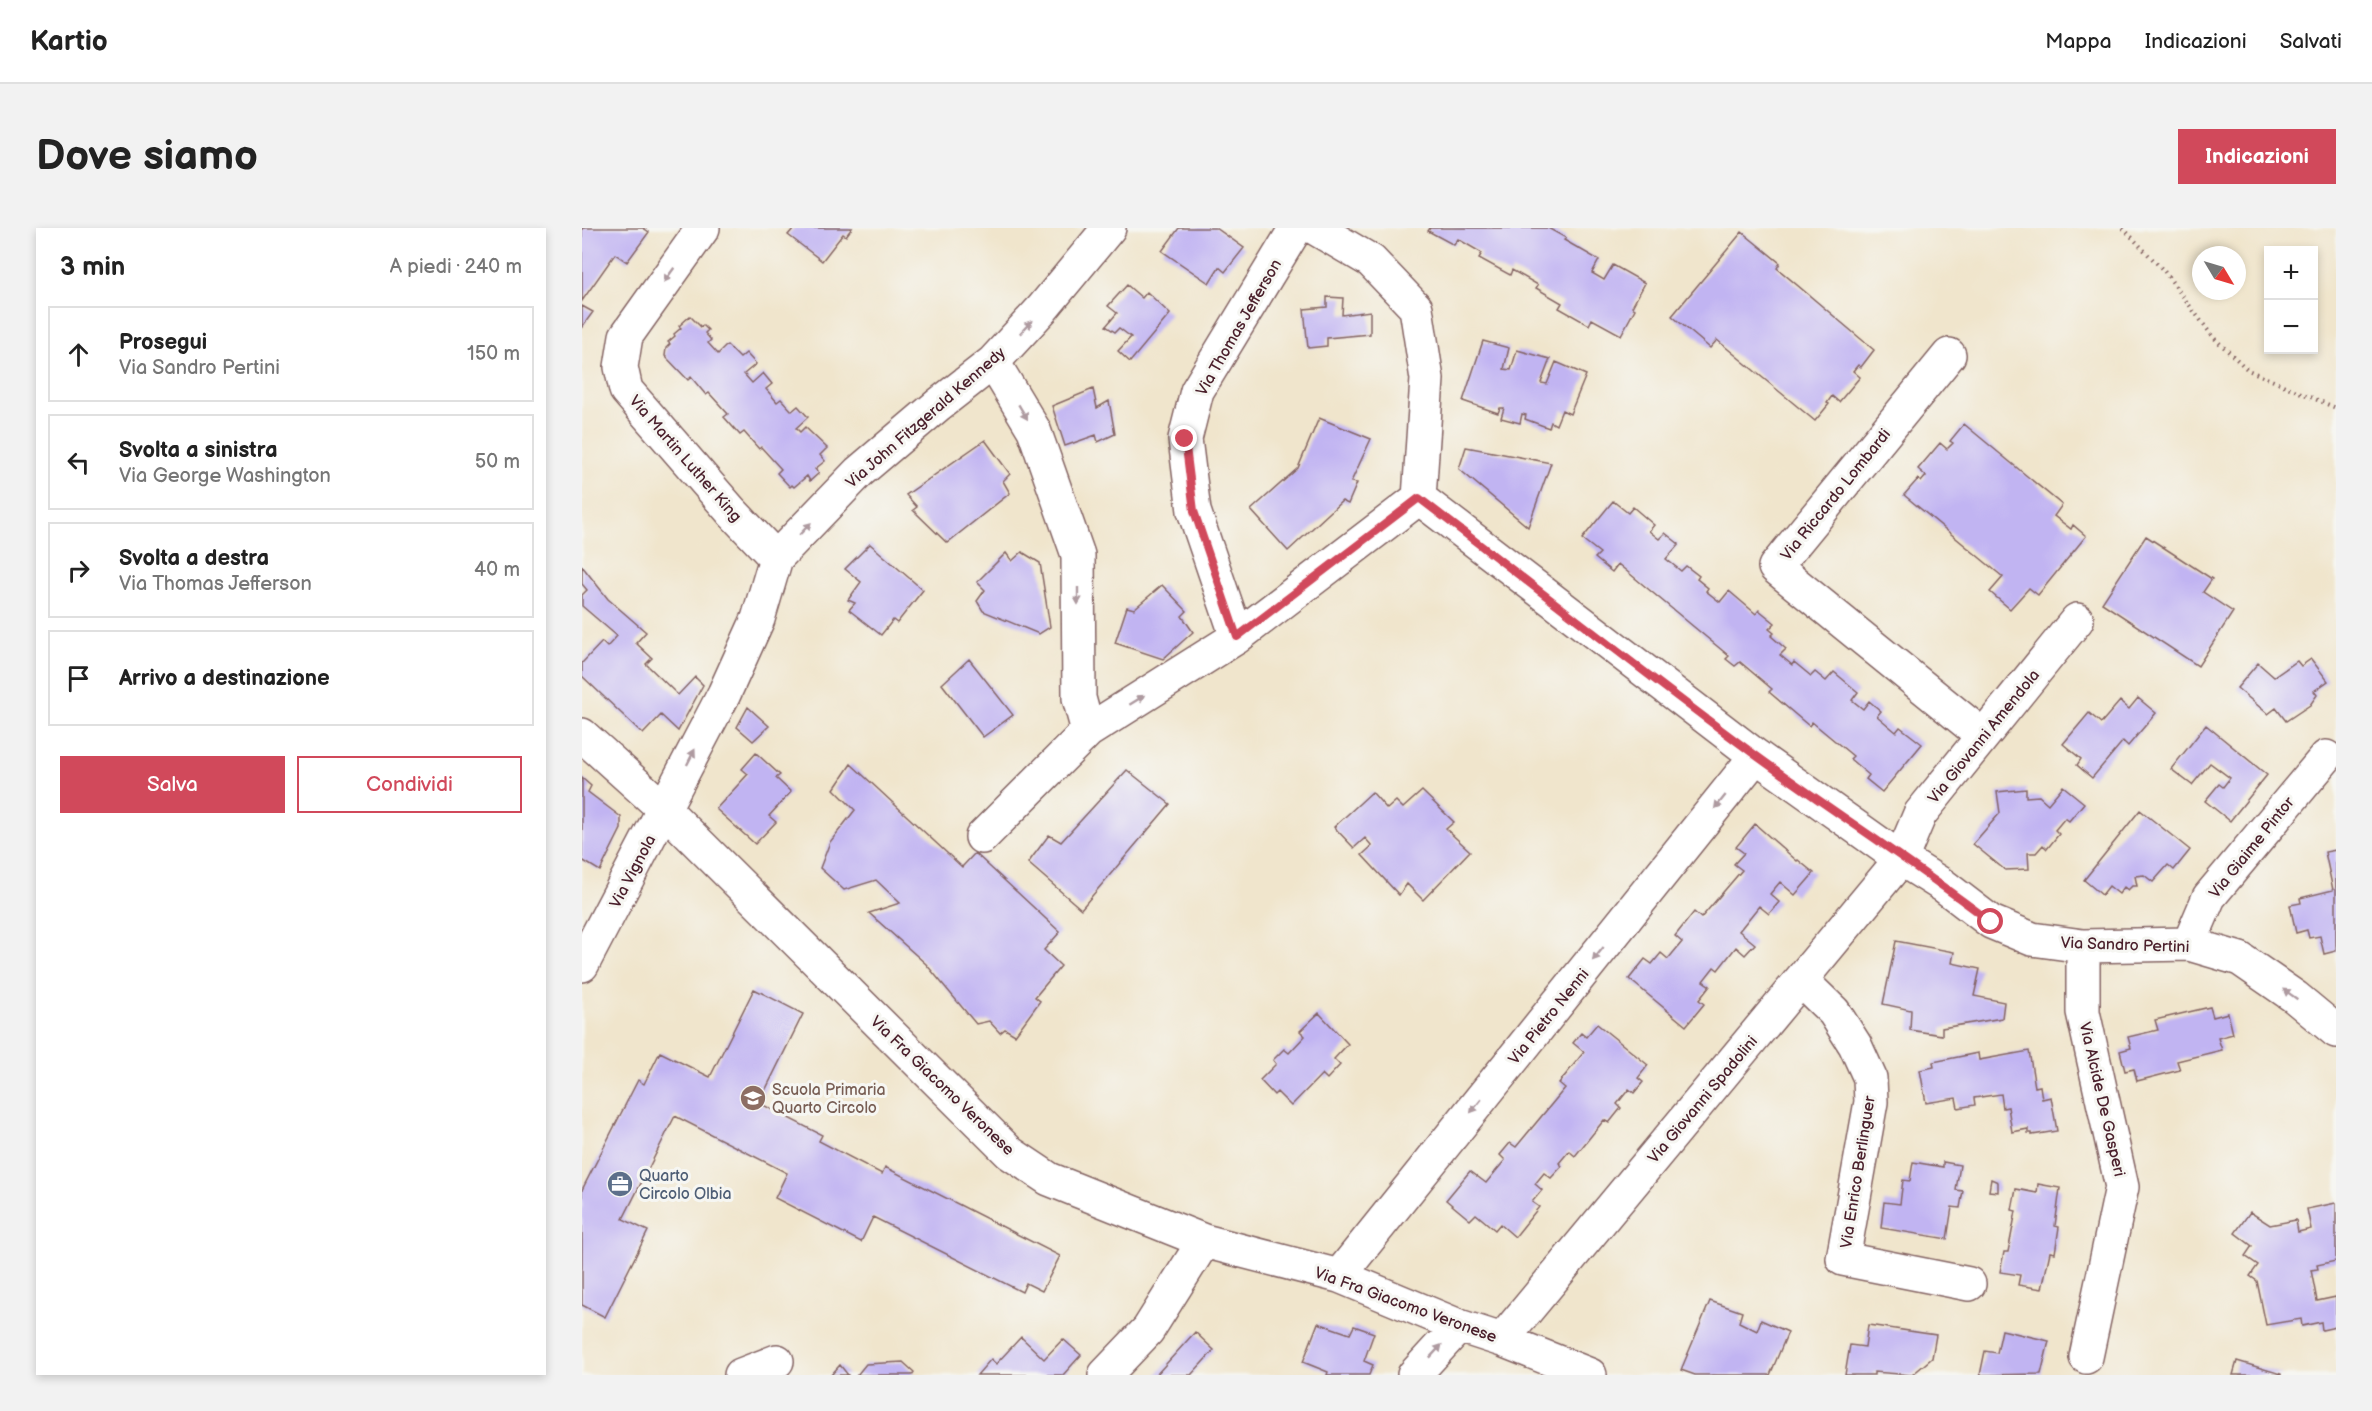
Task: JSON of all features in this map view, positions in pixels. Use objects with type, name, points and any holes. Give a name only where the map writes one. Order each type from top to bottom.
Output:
[{"type":"street","name":"Via Martin Luther King","points":[[704,228],[626,336],[621,367],[626,390],[732,512],[776,558]]},
{"type":"street","name":"Via John Fitzgerald Kennedy","points":[[664,809],[724,694],[758,619],[776,558],[859,472],[993,362],[1042,309],[1109,228]]},
{"type":"street","name":"Via Thomas Jefferson","points":[[1237,637],[1194,511],[1185,439],[1197,391],[1296,228]]},
{"type":"street","points":[[982,837],[1088,731],[1237,637],[1419,498],[1427,379],[1416,308],[1371,261],[1315,228]]},
{"type":"street","name":"Via Riccardo Lombardi","points":[[1949,354],[1775,567],[1982,735]]},
{"type":"street","points":[[993,362],[1035,430],[1078,555],[1079,698],[1088,731]]},
{"type":"street","name":"Via Sandro Pertini","points":[[1419,498],[1756,756],[1901,859],[1944,886],[1991,922],[2032,939],[2083,946],[2189,944],[2240,959],[2295,997],[2336,1030]]},
{"type":"street","name":"Via Giovanni Amendola","points":[[1901,859],[1920,814],[2077,620]]},
{"type":"street","name":"Via Fra Giacomo Veronese","points":[[582,735],[664,809],[1010,1153],[1049,1179],[1204,1241],[1339,1276],[1459,1326],[1502,1340],[1590,1375]]},
{"type":"street","name":"Via Pietro Nenni","points":[[1339,1276],[1756,756]]},
{"type":"street","name":"Via Giaime Pintor","points":[[2189,944],[2209,897],[2326,757]]},
{"type":"street","name":"Via Vignola","points":[[582,965],[664,809]]},
{"type":"street","name":"Via Giovanni Spadolini","points":[[1502,1340],[1901,859]]},
{"type":"street","name":"Via Alcide De Gasperi","points":[[2083,946],[2083,1012],[2122,1187],[2086,1357]]},
{"type":"street","name":"Via Enrico Berlinguer","points":[[1801,980],[1834,1012],[1855,1045],[1870,1078],[1871,1102],[1843,1258],[1968,1284]]},
{"type":"street","points":[[1106,1375],[1148,1330],[1204,1241]]},
{"type":"street","points":[[1414,1375],[1459,1326]]},
{"type":"street","points":[[741,1375],[777,1361]]},
{"type":"path","points":[[2123,228],[2164,272],[2213,338],[2248,370],[2336,408]]},
{"type":"building","points":[[582,228],[643,228],[649,232],[627,262],[615,254],[582,301]]},
{"type":"building","points":[[794,228],[852,228],[846,236],[843,234],[822,261],[788,235]]},
{"type":"building","points":[[1179,228],[1216,228],[1244,248],[1225,272],[1219,267],[1209,283],[1162,251]]},
{"type":"building","points":[[1430,228],[1548,228],[1599,260],[1592,273],[1604,280],[1613,265],[1645,283],[1632,307],[1635,309],[1621,335],[1592,319],[1589,325],[1559,308],[1562,303],[1536,288],[1538,285],[1512,270],[1510,275],[1479,258],[1482,253],[1458,239],[1454,245],[1428,231]]},
{"type":"building","points":[[1742,232],[1780,263],[1777,268],[1874,350],[1861,367],[1858,365],[1853,371],[1860,377],[1839,402],[1832,396],[1827,403],[1829,404],[1815,421],[1717,340],[1710,348],[1672,316]]},
{"type":"building","points":[[1127,285],[1142,298],[1147,292],[1170,314],[1130,362],[1118,351],[1131,337],[1119,328],[1115,332],[1106,326],[1117,313],[1108,306]]},
{"type":"building","points":[[1327,297],[1343,298],[1342,315],[1370,311],[1370,334],[1327,338],[1327,346],[1308,348],[1304,309],[1327,307]]},
{"type":"building","points":[[582,306],[593,312],[582,327]]},
{"type":"building","points":[[690,316],[701,327],[703,325],[708,330],[705,333],[711,340],[708,343],[718,354],[727,345],[740,358],[746,353],[756,364],[744,374],[752,383],[763,373],[772,384],[766,389],[777,402],[781,399],[792,411],[798,406],[808,417],[796,428],[800,432],[805,427],[827,448],[820,455],[825,461],[815,469],[819,473],[810,481],[807,476],[794,487],[792,485],[790,487],[777,473],[781,469],[761,447],[759,449],[744,432],[740,435],[724,417],[728,414],[709,393],[706,395],[691,377],[688,380],[665,356],[666,348],[670,344],[668,342],[681,328],[679,326]]},
{"type":"building","points":[[1483,341],[1509,348],[1504,369],[1511,370],[1517,350],[1550,359],[1541,383],[1547,384],[1556,362],[1586,375],[1570,414],[1562,410],[1556,425],[1551,422],[1549,428],[1525,419],[1526,415],[1522,414],[1520,423],[1501,418],[1504,408],[1500,408],[1498,413],[1463,401]]},
{"type":"building","points":[[1093,389],[1097,408],[1109,401],[1115,434],[1098,442],[1096,435],[1065,446],[1052,406]]},
{"type":"building","points":[[1319,418],[1371,439],[1351,482],[1357,483],[1348,504],[1342,501],[1288,551],[1251,510],[1298,468]]},
{"type":"building","points":[[1964,424],[2062,505],[2054,516],[2071,529],[2073,525],[2086,536],[2038,595],[2029,588],[2010,609],[1990,592],[2003,577],[1904,495],[1918,479],[1921,482],[1926,476],[1918,469],[1940,443],[1947,449],[1953,443],[1950,441]]},
{"type":"building","points":[[985,440],[1010,474],[1003,481],[1010,493],[947,543],[913,510],[917,507],[906,495]]},
{"type":"building","points":[[1466,447],[1551,463],[1528,527],[1459,469]]},
{"type":"building","points":[[1613,501],[1628,513],[1633,507],[1654,525],[1649,531],[1659,539],[1665,533],[1679,544],[1666,559],[1681,571],[1686,566],[1699,576],[1697,579],[1708,588],[1706,591],[1720,602],[1729,591],[1756,614],[1759,610],[1775,623],[1769,629],[1774,633],[1771,636],[1786,649],[1780,655],[1792,665],[1794,662],[1811,676],[1815,672],[1826,681],[1834,672],[1858,692],[1852,700],[1863,709],[1869,701],[1881,711],[1877,716],[1896,732],[1900,727],[1922,744],[1882,792],[1866,779],[1869,775],[1850,759],[1853,756],[1812,722],[1809,726],[1769,692],[1772,689],[1740,662],[1735,666],[1726,659],[1729,656],[1618,564],[1612,572],[1595,558],[1600,553],[1582,539]]},
{"type":"building","points":[[2146,536],[2212,579],[2203,592],[2233,612],[2198,666],[2102,603]]},
{"type":"building","points":[[870,544],[923,590],[897,623],[893,620],[881,635],[849,610],[855,603],[848,600],[861,582],[845,569]]},
{"type":"building","points":[[1022,552],[1040,563],[1050,627],[1039,634],[983,611],[977,601],[985,590],[977,582],[1006,553],[1012,561]]},
{"type":"building","points":[[582,566],[608,599],[646,632],[636,643],[652,658],[646,664],[678,695],[695,677],[703,685],[678,731],[661,715],[643,734],[582,676],[582,663],[602,642],[607,647],[617,636],[582,606],[582,595],[587,590],[582,584]]},
{"type":"building","points":[[1162,585],[1187,611],[1182,616],[1193,632],[1163,659],[1115,643],[1127,607],[1134,609]]},
{"type":"building","points":[[969,659],[1013,715],[983,737],[942,684]]},
{"type":"building","points":[[2311,659],[2328,681],[2314,691],[2317,695],[2310,705],[2286,721],[2276,708],[2268,714],[2237,688],[2258,663],[2274,677],[2297,661],[2301,666]]},
{"type":"building","points":[[2138,698],[2156,713],[2128,746],[2123,741],[2092,778],[2077,765],[2081,759],[2063,744],[2089,713],[2101,723],[2120,701],[2129,709]]},
{"type":"building","points":[[748,707],[769,726],[753,741],[737,727]]},
{"type":"building","points":[[2206,725],[2267,775],[2230,821],[2205,801],[2219,784],[2223,787],[2230,778],[2210,763],[2192,785],[2171,769]]},
{"type":"building","points":[[756,753],[780,775],[776,778],[791,792],[769,816],[776,822],[755,844],[716,809],[748,774],[742,769]]},
{"type":"building","points":[[851,764],[962,867],[975,853],[1060,932],[1044,950],[1061,966],[1035,997],[1040,1001],[1015,1035],[1005,1029],[1000,1033],[989,1021],[976,1024],[926,964],[869,913],[900,903],[876,880],[844,890],[820,868],[830,842],[855,810],[834,789]]},
{"type":"building","points":[[1127,770],[1170,804],[1081,909],[1028,863],[1049,835],[1061,842]]},
{"type":"building","points":[[582,778],[591,786],[588,792],[621,817],[621,829],[600,871],[582,860]]},
{"type":"building","points":[[2063,786],[2084,803],[2069,821],[2065,818],[2055,830],[2059,834],[2047,849],[2043,845],[2036,853],[2028,853],[2029,869],[2005,870],[1973,844],[2000,813],[1997,792],[2026,789],[2026,797],[2039,796],[2048,804]]},
{"type":"building","points":[[1422,791],[1454,822],[1446,829],[1470,851],[1423,900],[1407,884],[1399,895],[1362,855],[1372,846],[1365,838],[1354,848],[1334,827],[1372,792],[1387,809],[1396,801],[1403,808]]},
{"type":"building","points":[[2140,810],[2190,850],[2174,870],[2168,865],[2153,882],[2144,875],[2135,876],[2137,886],[2132,886],[2128,890],[2124,887],[2119,894],[2109,886],[2102,895],[2084,880]]},
{"type":"building","points":[[1755,824],[1814,873],[1795,895],[1780,882],[1770,894],[1779,902],[1769,914],[1759,906],[1739,931],[1755,944],[1745,955],[1736,947],[1718,970],[1714,967],[1703,981],[1710,986],[1699,1000],[1704,1004],[1686,1026],[1629,979],[1645,959],[1652,964],[1661,953],[1668,959],[1682,942],[1675,936],[1694,912],[1701,918],[1742,870],[1734,864],[1744,853],[1736,847]]},
{"type":"building","points":[[2336,850],[2336,951],[2324,954],[2320,936],[2309,938],[2307,930],[2296,933],[2290,905],[2301,903],[2300,898],[2333,890],[2325,852]]},
{"type":"building","points":[[1896,941],[1954,952],[1952,963],[1980,969],[1974,996],[2004,1002],[2002,1018],[1942,1028],[1942,1035],[1910,1030],[1911,1010],[1883,1004]]},
{"type":"building","points":[[754,989],[803,1014],[759,1103],[822,1135],[819,1141],[882,1174],[885,1167],[1060,1256],[1042,1291],[1026,1283],[1022,1292],[873,1217],[861,1242],[775,1198],[787,1173],[675,1116],[623,1219],[648,1231],[605,1317],[582,1305],[582,1190],[638,1080],[644,1084],[660,1052],[710,1077]]},
{"type":"building","points":[[2210,1007],[2213,1017],[2228,1013],[2233,1034],[2218,1038],[2222,1050],[2177,1061],[2180,1070],[2137,1081],[2134,1069],[2125,1071],[2120,1051],[2131,1048],[2128,1037],[2158,1030],[2155,1020]]},
{"type":"building","points":[[1319,1013],[1348,1044],[1334,1059],[1340,1065],[1327,1079],[1322,1074],[1291,1106],[1277,1092],[1274,1095],[1260,1080],[1276,1064],[1273,1060],[1284,1049],[1289,1053],[1305,1036],[1300,1031]]},
{"type":"building","points":[[1597,1024],[1648,1065],[1638,1078],[1643,1082],[1634,1093],[1629,1089],[1617,1104],[1621,1108],[1609,1123],[1604,1120],[1575,1156],[1569,1151],[1559,1163],[1562,1166],[1551,1178],[1544,1173],[1535,1184],[1542,1190],[1532,1202],[1539,1207],[1515,1237],[1500,1224],[1495,1230],[1476,1214],[1470,1220],[1446,1200],[1470,1171],[1486,1183],[1505,1160],[1500,1155],[1510,1143],[1516,1147],[1565,1088],[1559,1083],[1584,1052],[1573,1043],[1581,1033],[1586,1037]]},
{"type":"building","points":[[2029,1051],[2035,1087],[2040,1086],[2042,1099],[2051,1097],[2057,1131],[2032,1135],[2028,1133],[2028,1129],[2012,1132],[2008,1107],[2003,1108],[2001,1094],[1974,1098],[1975,1105],[1958,1108],[1956,1098],[1926,1103],[1920,1070],[1934,1067],[1933,1062],[1978,1053],[1979,1060]]},
{"type":"building","points":[[1913,1162],[1943,1167],[1943,1162],[1960,1165],[1956,1190],[1963,1191],[1960,1208],[1952,1207],[1947,1239],[1881,1228],[1884,1202],[1900,1204],[1903,1180],[1910,1181]]},
{"type":"building","points":[[1991,1179],[1998,1182],[1998,1192],[1989,1191]]},
{"type":"building","points":[[2038,1184],[2060,1188],[2055,1226],[2059,1227],[2055,1253],[2050,1252],[2042,1289],[2018,1285],[2020,1275],[2000,1272],[2004,1252],[2008,1252],[2016,1211],[2012,1210],[2016,1189],[2037,1193]]},
{"type":"building","points":[[2336,1203],[2336,1261],[2317,1265],[2318,1269],[2311,1270],[2317,1301],[2336,1297],[2336,1327],[2322,1330],[2321,1322],[2302,1326],[2301,1319],[2266,1325],[2257,1281],[2250,1276],[2258,1265],[2245,1256],[2252,1246],[2235,1233],[2250,1212],[2270,1225],[2296,1220],[2298,1232],[2311,1229],[2307,1209]]},
{"type":"building","points":[[1710,1301],[1742,1312],[1739,1322],[1757,1331],[1761,1320],[1788,1332],[1770,1375],[1695,1375],[1681,1370]]},
{"type":"building","points":[[1318,1323],[1350,1334],[1354,1326],[1374,1333],[1364,1361],[1373,1365],[1369,1375],[1327,1375],[1328,1372],[1303,1362]]},
{"type":"building","points":[[1868,1325],[1936,1335],[1932,1358],[1912,1375],[1874,1372],[1874,1375],[1845,1375],[1850,1345],[1865,1347]]},
{"type":"building","points":[[2002,1330],[2049,1341],[2041,1374],[1980,1375],[1985,1351],[1997,1353]]},
{"type":"building","points":[[1195,1332],[1214,1350],[1191,1375],[1156,1375]]},
{"type":"building","points":[[1021,1337],[1044,1359],[1063,1339],[1081,1355],[1063,1375],[977,1375],[991,1359],[996,1364]]},
{"type":"building","points":[[2237,1361],[2281,1374],[2281,1375],[2233,1375]]},
{"type":"building","points":[[903,1362],[914,1372],[912,1375],[857,1375],[866,1364]]},
{"type":"building","points":[[840,1365],[848,1375],[831,1375]]},
{"type":"place","name":"Scuola Primaria Quarto Circolo","points":[[753,1098]]},
{"type":"place","name":"Quarto Circolo Olbia","points":[[620,1184]]},
{"type":"route","points":[[1185,439],[1194,511],[1237,637],[1419,498],[1756,756],[1901,859],[1944,886],[1991,922]]}]
